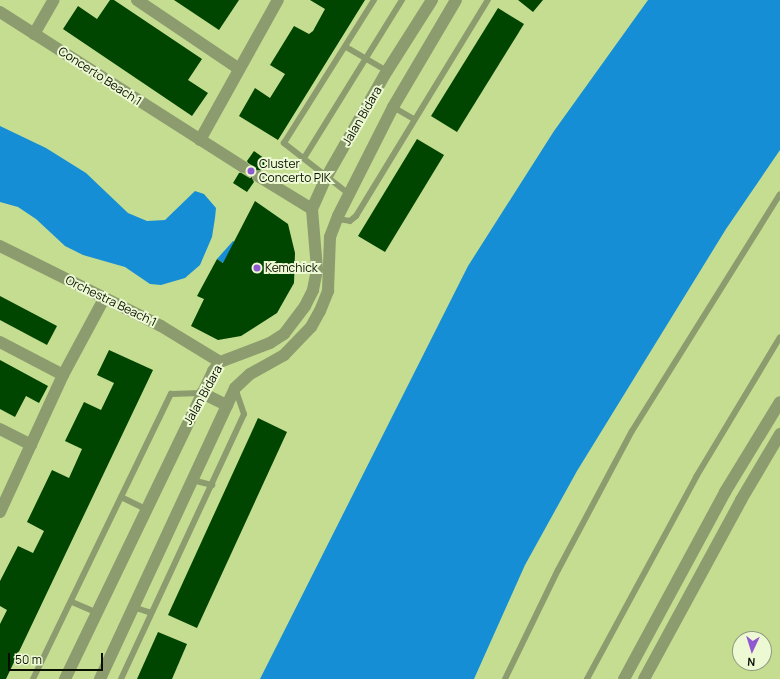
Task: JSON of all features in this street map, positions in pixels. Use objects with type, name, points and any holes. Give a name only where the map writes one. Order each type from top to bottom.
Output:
[{"type":"street","points":[[34,34],[54,0]]},
{"type":"street","points":[[137,0],[238,68]]},
{"type":"street","points":[[200,140],[238,68],[278,0]]},
{"type":"street","name":"Jalan Bidara","points":[[65,679],[202,393],[220,362],[270,343],[292,326],[305,306],[313,290],[317,269],[312,209],[327,176],[388,71],[432,0]]},
{"type":"street","name":"Jalan Bidara","points":[[100,679],[235,388],[250,374],[284,355],[311,327],[328,291],[330,237],[349,194],[393,107],[456,0]]},
{"type":"street","name":"Concerto Beach 1","points":[[0,12],[243,167]]},
{"type":"street","points":[[421,20],[438,31]]},
{"type":"street","points":[[258,176],[312,209]]},
{"type":"street","name":"Orchestra Beach 1","points":[[0,246],[161,326],[220,362]]},
{"type":"street","points":[[0,512],[63,375],[104,298]]},
{"type":"street","points":[[0,342],[63,375]]},
{"type":"street","points":[[202,393],[227,405]]},
{"type":"street","points":[[624,679],[725,492],[780,402]]},
{"type":"street","points":[[0,429],[31,445]]},
{"type":"street","points":[[644,679],[741,500],[780,434]]},
{"type":"lane","points":[[349,194],[304,158],[285,146],[285,139],[346,47],[374,0]]},
{"type":"lane","points":[[304,158],[402,0]]},
{"type":"lane","points":[[338,219],[350,220],[356,216],[488,0]]},
{"type":"lane","points":[[346,47],[388,71]]},
{"type":"lane","points":[[393,107],[414,119]]},
{"type":"lane","points":[[505,679],[558,570],[632,431],[780,194]]},
{"type":"lane","points":[[587,679],[696,477],[780,337]]},
{"type":"lane","points":[[120,679],[244,414],[235,388]]},
{"type":"lane","points":[[34,679],[171,394],[202,393]]},
{"type":"lane","points":[[192,480],[212,485]]},
{"type":"lane","points":[[121,497],[146,509]]},
{"type":"lane","points":[[72,602],[96,612]]},
{"type":"lane","points":[[133,608],[152,613]]},
{"type":"water","points":[[648,0],[780,0],[780,150],[726,229],[577,471],[525,565],[474,679],[260,679],[468,266],[554,131]]},
{"type":"water","points":[[0,126],[46,148],[86,173],[128,213],[147,221],[165,220],[195,191],[204,194],[216,208],[212,237],[200,265],[185,278],[161,285],[150,284],[125,267],[83,255],[65,246],[36,219],[18,207],[0,202]]},
{"type":"water","points":[[233,241],[251,251],[239,273],[217,259]]},
{"type":"building","points":[[110,0],[114,0],[202,59],[188,80],[208,93],[192,116],[63,29],[78,6],[97,19]]},
{"type":"building","points":[[174,0],[239,0],[219,30]]},
{"type":"building","points":[[310,0],[365,0],[278,140],[239,116],[255,88],[270,98],[285,74],[270,65],[294,26],[309,34],[313,31],[325,9]]},
{"type":"building","points":[[518,0],[543,0],[533,12]]},
{"type":"building","points":[[498,8],[524,24],[457,132],[431,116]]},
{"type":"building","points":[[417,139],[444,155],[385,252],[358,236]]},
{"type":"building","name":"Cluster Concerto PIK","points":[[254,151],[268,161],[262,170],[252,172],[251,176],[254,182],[247,192],[233,183],[239,173],[249,171],[250,167],[247,161]]},
{"type":"building","name":"Kemchick","points":[[255,201],[288,224],[295,253],[294,283],[277,313],[241,336],[218,340],[191,326],[204,299],[197,296],[217,259],[223,263]]},
{"type":"building","points":[[0,296],[57,326],[47,345],[0,320]]},
{"type":"building","points":[[109,350],[153,370],[6,679],[0,679],[0,624],[7,610],[0,606],[0,581],[18,546],[33,553],[44,531],[27,522],[52,470],[69,478],[82,449],[65,441],[84,402],[101,410],[114,383],[97,375]]},
{"type":"building","points":[[0,360],[48,386],[39,403],[26,396],[15,417],[0,409]]},
{"type":"building","points":[[258,418],[287,432],[197,628],[168,615]]},
{"type":"building","points":[[158,632],[187,644],[172,679],[137,679]]},
{"type":"tunnel","points":[[243,167],[258,176]]},
{"type":"place","name":"Cluster Concerto PIK","points":[[251,171]]},
{"type":"place","name":"Kemchick","points":[[257,268]]}]
